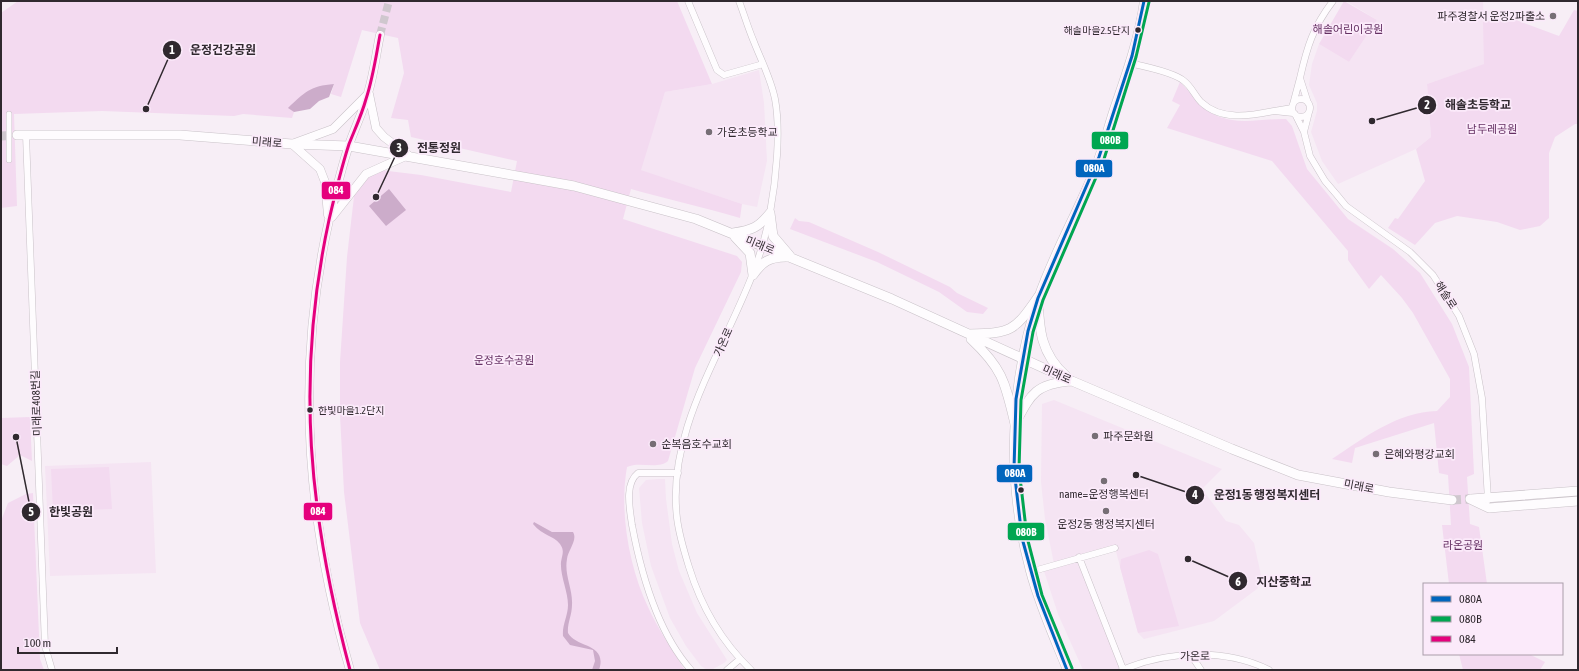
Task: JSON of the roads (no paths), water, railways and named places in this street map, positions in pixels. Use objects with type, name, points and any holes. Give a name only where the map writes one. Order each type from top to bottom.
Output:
[{"type":"main road","name":"미래로","points":[[17,135],[180,135],[292,144],[349,146],[574,186],[696,219],[892,299],[1072,381],[1232,449],[1298,475],[1389,492],[1452,500]]},
{"type":"main road","points":[[731,233],[748,231],[757,227],[770,213]]},
{"type":"main road","points":[[770,213],[773,236],[791,257]]},
{"type":"main road","points":[[731,233],[750,253],[753,275]]},
{"type":"main road","points":[[753,275],[760,264],[767,260],[776,257],[791,257]]},
{"type":"main road","points":[[966,334],[990,334],[1009,330],[1022,321],[1038,297]]},
{"type":"main road","points":[[1038,297],[1039,323],[1045,350],[1059,370],[1072,381]]},
{"type":"main road","points":[[966,334],[990,356],[1000,372],[1007,390],[1015,424]]},
{"type":"main road","points":[[1015,424],[1027,401],[1038,389],[1055,382],[1072,381]]},
{"type":"main road","points":[[1578,491],[1470,499],[1489,508],[1578,501]]},
{"type":"street","points":[[688,1],[717,70],[724,75],[763,64]]},
{"type":"street","name":"가온로","points":[[739,1],[775,98],[775,173],[770,213],[763,246],[753,275],[696,402],[681,448],[678,473],[677,518],[685,554],[694,583],[710,618],[732,650],[751,670]]},
{"type":"street","points":[[1067,670],[1030,572],[1018,512],[1014,465],[1015,424],[1022,358],[1038,297],[1061,242],[1094,171],[1129,63],[1144,1]]},
{"type":"street","points":[[1293,112],[1307,45],[1315,26],[1333,1]]},
{"type":"street","points":[[350,670],[336,622],[319,537],[310,450],[309,410],[312,333],[329,220],[349,146],[368,93],[380,35]]},
{"type":"street","points":[[1129,63],[1157,70],[1184,80],[1202,103],[1217,112],[1234,117],[1274,111],[1293,112],[1302,117],[1309,112]]},
{"type":"street","points":[[1300,78],[1308,103],[1309,112],[1304,132]]},
{"type":"street","points":[[329,220],[323,175],[320,169],[292,144],[333,129],[368,93]]},
{"type":"street","points":[[329,220],[366,174],[408,156],[384,137],[376,128],[368,93]]},
{"type":"street","points":[[1293,112],[1293,102],[1298,99],[1304,99],[1308,103]]},
{"type":"street","name":"해솔로","points":[[1293,112],[1304,132],[1310,156],[1325,181],[1346,206],[1410,252],[1433,275],[1459,316],[1474,354],[1482,398],[1489,508]]},
{"type":"street","points":[[9,114],[9,160]]},
{"type":"street","name":"미래로408번길","points":[[26,135],[45,646],[52,670]]},
{"type":"street","points":[[678,473],[638,473],[631,481],[630,504],[643,575],[664,627],[692,670]]},
{"type":"street","points":[[1030,572],[1115,548]]},
{"type":"street","points":[[1080,557],[1122,670]]},
{"type":"street","points":[[1191,655],[1201,670]]},
{"type":"street","name":"가온로","points":[[1122,670],[1161,658],[1191,655],[1224,656],[1269,670]]},
{"type":"street","points":[[727,670],[740,659]]},
{"type":"tunnel","points":[[380,35],[389,1]]},
{"type":"tunnel","points":[[1,136],[17,135]]},
{"type":"tunnel","points":[[1452,500],[1470,499]]},
{"type":"place","name":"파주경찰서 운정2파출소","points":[[1553,16]]},
{"type":"place","name":"해솔마을2.5단지","points":[[1138,30]]},
{"type":"place","name":"운정건강공원","points":[[146,109]]},
{"type":"place","name":"해솔초등학교","points":[[1372,121]]},
{"type":"place","name":"가온초등학교","points":[[709,132]]},
{"type":"place","name":"전통정원","points":[[376,197]]},
{"type":"place","name":"한빛마을1.2단지","points":[[310,410]]},
{"type":"place","name":"파주문화원","points":[[1095,436]]},
{"type":"place","name":"한빛공원","points":[[16,437]]},
{"type":"place","name":"순복음호수교회","points":[[653,444]]},
{"type":"place","name":"은혜와평강교회","points":[[1376,454]]},
{"type":"place","name":"운정1동 행정복지센터","points":[[1136,475]]},
{"type":"place","name":"name=운정행복센터","points":[[1104,481]]},
{"type":"place","name":"운정2동 행정복지센터","points":[[1106,511]]},
{"type":"place","name":"지산중학교","points":[[1188,559]]},
{"type":"park label","name":"해솔어린이공원","points":[[1348,29]]},
{"type":"park label","name":"남두레공원","points":[[1492,129]]},
{"type":"park label","name":"운정호수공원","points":[[504,360]]},
{"type":"park label","name":"라온공원","points":[[1463,545]]}]
